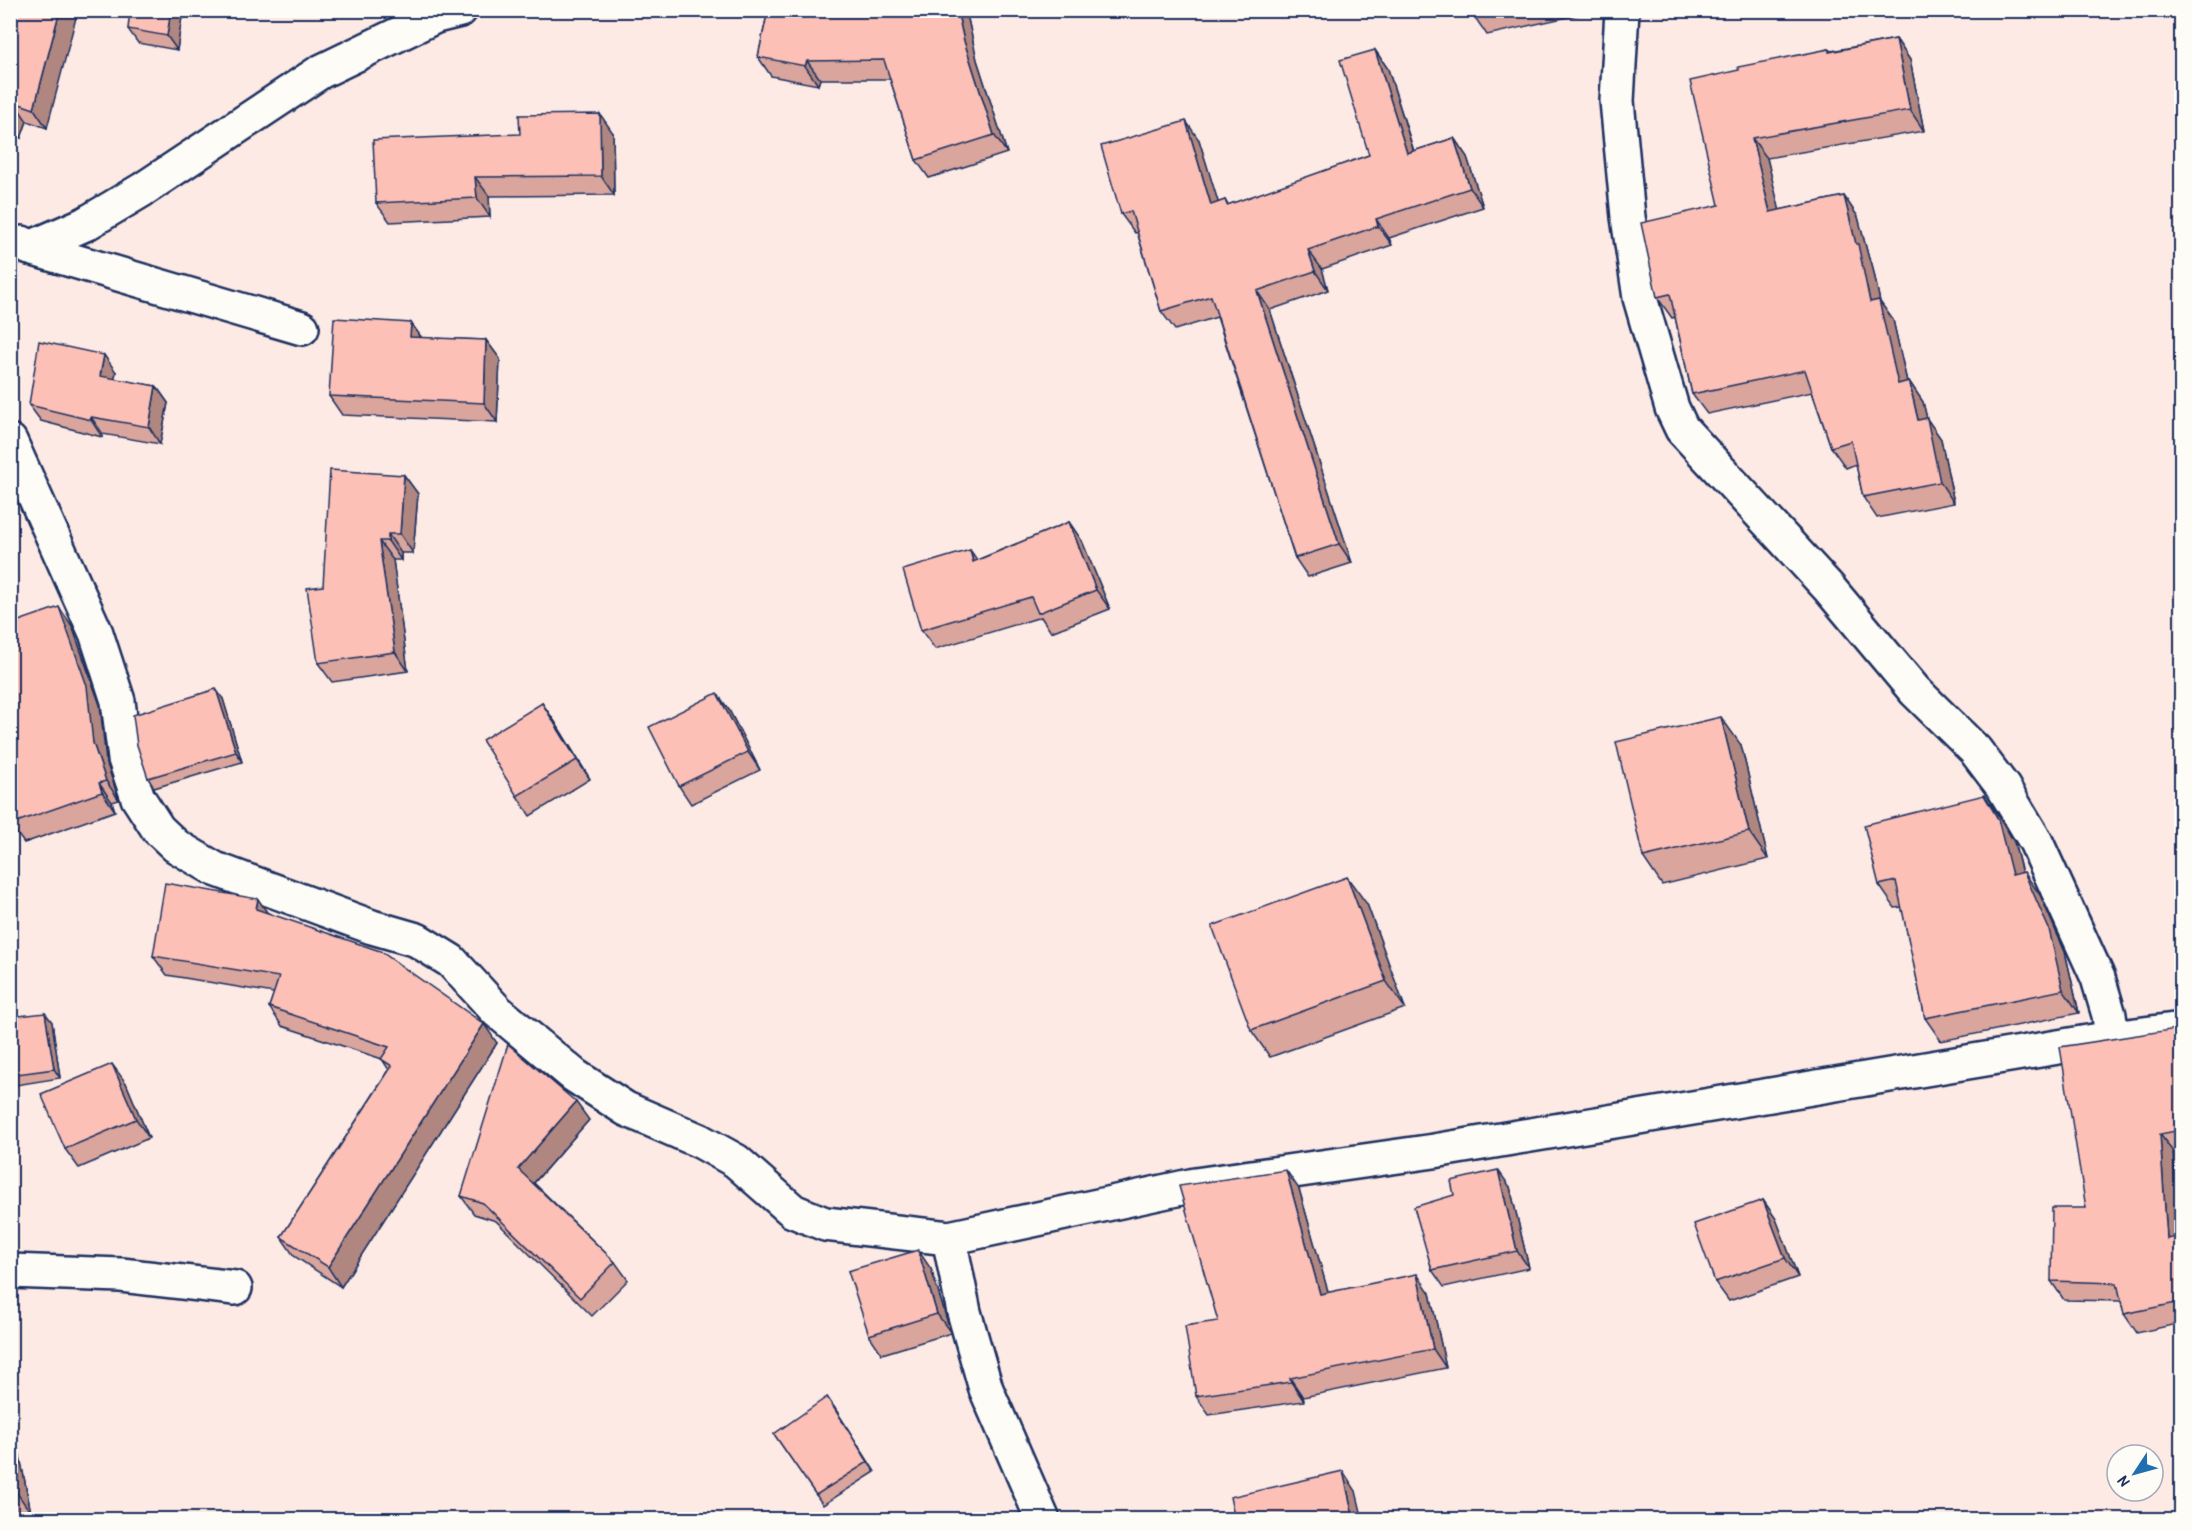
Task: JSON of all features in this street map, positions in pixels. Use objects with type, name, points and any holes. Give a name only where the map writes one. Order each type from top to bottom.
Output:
[{"type":"street","points":[[20,242],[85,224],[142,190],[320,72],[436,16],[460,10]]},
{"type":"street","points":[[1622,10],[1617,101],[1628,218],[1640,298],[1672,408],[1682,429],[1827,587],[1915,691],[1975,750],[2003,787],[2036,842],[2098,978],[2109,1015],[2112,1038]]},
{"type":"street","points":[[20,242],[302,328]]},
{"type":"street","points":[[10,441],[96,633],[118,701],[125,759],[138,798],[158,829],[176,846],[215,869],[372,927],[417,940],[451,961],[497,1011],[575,1076],[626,1109],[700,1141],[736,1161],[792,1211],[825,1224],[949,1238],[1195,1185],[1434,1151],[2112,1038],[2181,1029]]},
{"type":"street","points":[[949,1238],[964,1312],[986,1389],[1043,1520]]},
{"type":"street","points":[[10,1271],[121,1275],[235,1288]]},
{"type":"building","points":[[10,10],[60,10],[34,109],[14,102],[10,111]]},
{"type":"building","points":[[130,10],[171,10],[167,36],[128,29]]},
{"type":"building","points":[[768,10],[957,10],[964,41],[994,135],[916,160],[884,60],[807,61],[805,66],[758,57]]},
{"type":"building","points":[[1472,10],[1498,10],[1474,16]]},
{"type":"building","points":[[1896,39],[1910,110],[1752,138],[1770,212],[1844,196],[1856,244],[1858,244],[1870,302],[1879,300],[1898,384],[1909,381],[1918,420],[1927,418],[1940,482],[1863,497],[1851,441],[1831,447],[1805,370],[1692,394],[1670,294],[1657,297],[1641,223],[1719,205],[1690,81],[1739,70],[1738,67],[1829,49],[1829,52]]},
{"type":"building","points":[[1375,50],[1407,153],[1454,138],[1470,188],[1376,219],[1378,226],[1308,250],[1315,271],[1257,291],[1339,544],[1295,558],[1211,296],[1161,311],[1131,211],[1121,214],[1101,146],[1186,121],[1211,205],[1225,200],[1227,205],[1369,155],[1340,60]]},
{"type":"building","points":[[600,114],[601,176],[475,177],[477,198],[376,203],[373,140],[520,134],[519,115]]},
{"type":"building","points":[[334,318],[411,323],[410,337],[486,340],[484,403],[329,396]]},
{"type":"building","points":[[39,341],[104,355],[100,376],[156,386],[149,427],[91,417],[91,420],[29,405]]},
{"type":"building","points":[[330,470],[404,475],[400,534],[388,534],[388,541],[379,541],[395,652],[318,663],[307,588],[323,586]]},
{"type":"building","points":[[1069,522],[1096,590],[1038,613],[1031,597],[921,630],[903,570],[970,550],[973,562]]},
{"type":"building","points":[[59,607],[87,686],[93,743],[106,781],[99,783],[102,792],[11,824],[10,711],[15,710],[10,696],[10,624]]},
{"type":"building","points":[[216,689],[236,752],[148,778],[137,745],[133,715]]},
{"type":"building","points":[[717,693],[748,752],[679,786],[649,727]]},
{"type":"building","points":[[542,703],[577,760],[517,796],[482,740]]},
{"type":"building","points":[[1721,717],[1749,832],[1643,857],[1616,742]]},
{"type":"building","points":[[1984,795],[1998,819],[2012,875],[2024,872],[2049,929],[2063,990],[1925,1018],[1896,881],[1879,885],[1864,825]]},
{"type":"building","points":[[1347,877],[1386,981],[1251,1030],[1212,926]]},
{"type":"building","points":[[165,883],[258,899],[256,909],[380,951],[484,1024],[328,1267],[281,1237],[392,1066],[381,1059],[389,1047],[269,1007],[279,977],[153,956]]},
{"type":"building","points":[[45,1013],[54,1069],[10,1075],[10,1017]]},
{"type":"building","points":[[2176,1029],[2181,1062],[2181,1130],[2160,1134],[2167,1239],[2181,1236],[2181,1302],[2124,1314],[2117,1283],[2051,1281],[2052,1208],[2086,1208],[2060,1047]]},
{"type":"building","points":[[508,1044],[576,1102],[518,1169],[615,1262],[580,1298],[483,1203],[461,1196]]},
{"type":"building","points":[[112,1064],[136,1119],[65,1149],[41,1094]]},
{"type":"building","points":[[1286,1170],[1320,1294],[1417,1274],[1433,1349],[1290,1378],[1291,1382],[1196,1396],[1185,1326],[1218,1321],[1179,1186]]},
{"type":"building","points":[[1498,1170],[1517,1251],[1432,1270],[1414,1207],[1454,1195],[1451,1181]]},
{"type":"building","points":[[1763,1200],[1785,1258],[1715,1282],[1694,1224]]},
{"type":"building","points":[[918,1250],[937,1314],[869,1335],[848,1271]]},
{"type":"building","points":[[827,1397],[868,1462],[816,1495],[774,1434]]},
{"type":"building","points":[[1343,1471],[1354,1520],[1235,1520],[1230,1497]]}]
